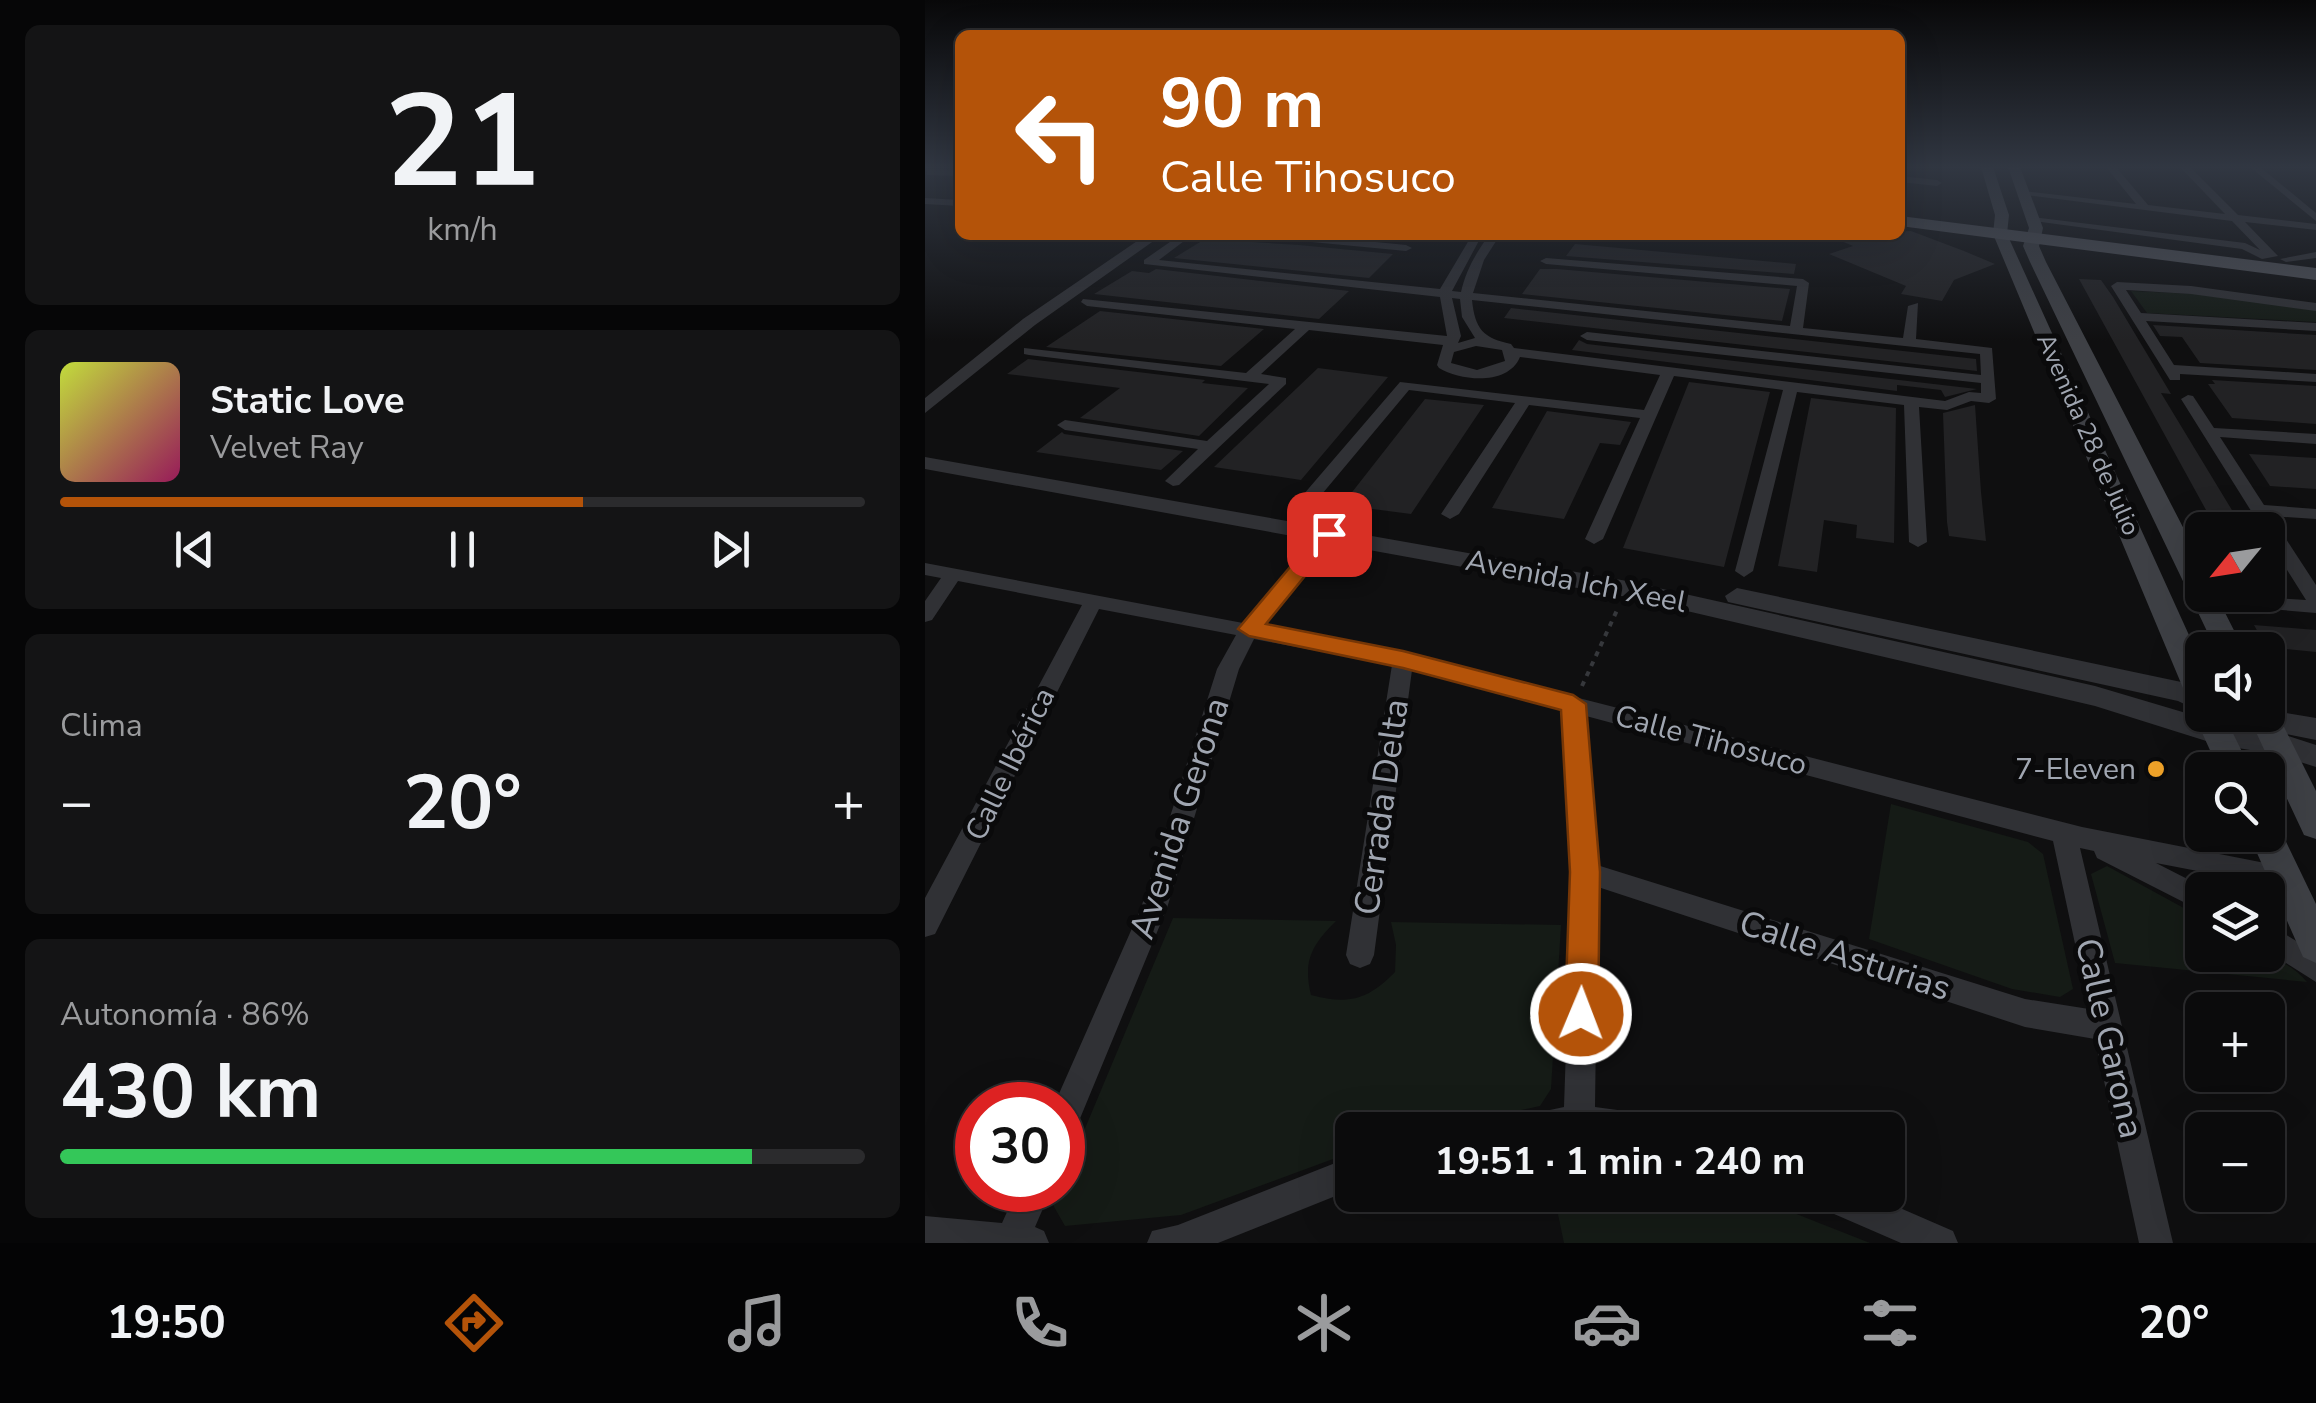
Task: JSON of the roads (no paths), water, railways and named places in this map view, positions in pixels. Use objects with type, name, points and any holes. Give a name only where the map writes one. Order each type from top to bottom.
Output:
[{"type":"main road","points":[[1950,225],[2034,229],[2316,263]]},
{"type":"main road","points":[[1979,225],[2000,229]]},
{"type":"main road","name":"Avenida 28 de Julio","points":[[1999,225],[2185,670]]},
{"type":"main road","name":"Avenida 28 de Julio","points":[[2033,225],[2031,246],[2038,262],[2185,558]]},
{"type":"main road","points":[[2034,229],[2316,274]]},
{"type":"main road","points":[[2252,732],[2316,825]]},
{"type":"main road","points":[[2285,877],[2316,945]]},
{"type":"street","points":[[2245,225],[2274,258],[2316,255]]},
{"type":"street","points":[[925,391],[1006,323],[1131,240]]},
{"type":"street","points":[[925,408],[1029,322],[1148,240]]},
{"type":"street","points":[[1087,302],[1450,346],[1486,342],[1512,352],[1667,374],[1947,406],[1962,404],[1969,396],[1989,399],[1987,352],[1148,262],[1180,240]]},
{"type":"street","points":[[1322,240],[1406,248]]},
{"type":"street","points":[[1474,240],[1445,292],[1450,346],[1444,365],[1463,373],[1504,368],[1511,362],[1512,352]]},
{"type":"street","points":[[1486,342],[1471,324],[1466,295],[1474,265],[1492,240]]},
{"type":"street","points":[[1546,262],[1803,283],[1796,330]]},
{"type":"street","points":[[2316,306],[2191,290],[2117,286],[2316,603]]},
{"type":"street","points":[[1909,342],[1913,306]]},
{"type":"street","points":[[2139,318],[2316,327]]},
{"type":"street","points":[[1251,376],[1305,326]]},
{"type":"street","points":[[1587,336],[1989,380]]},
{"type":"street","points":[[1029,351],[1281,381],[1173,481]]},
{"type":"street","points":[[2170,369],[2316,378]]},
{"type":"street","points":[[1448,390],[1463,373]]},
{"type":"street","points":[[1594,539],[1667,374]]},
{"type":"street","points":[[1306,502],[1405,385],[1649,416]]},
{"type":"street","points":[[1744,571],[1791,387]]},
{"type":"street","points":[[1450,514],[1525,401]]},
{"type":"street","points":[[1911,402],[1918,542]]},
{"type":"street","points":[[1065,425],[1211,446]]},
{"type":"street","points":[[2209,432],[2316,438]]},
{"type":"street","points":[[925,449],[1582,563],[2185,696]]},
{"type":"street","name":"Avenida Ich Xeel","points":[[925,463],[1627,588],[2095,696],[2185,721]]},
{"type":"street","points":[[2259,510],[2316,514]]},
{"type":"street","name":"Avenida Gerona","points":[[1080,1082],[1154,908],[1227,669],[1249,629],[1329,534]]},
{"type":"street","name":"Calle Tihosuco","points":[[925,569],[1403,660],[2073,836],[2259,872]]},
{"type":"street","points":[[925,615],[953,575]]},
{"type":"street","name":"Calle Ibérica","points":[[925,925],[1093,602]]},
{"type":"street","points":[[2285,602],[2316,603]]},
{"type":"street","name":"Cerrada Delta","points":[[1360,955],[1403,660]]},
{"type":"street","points":[[1573,704],[1585,872],[1579,1112]]},
{"type":"street","points":[[2285,726],[2316,728]]},
{"type":"street","points":[[2264,732],[2316,756]]},
{"type":"street","name":"Calle Tihosuco","points":[[2073,836],[2185,891]]},
{"type":"street","name":"Calle Garona","points":[[2073,836],[2107,1026],[2156,1243]]},
{"type":"street","name":"Calle Asturias","points":[[1585,872],[2025,1013],[2107,1026]]},
{"type":"street","points":[[2285,947],[2316,969]]},
{"type":"street","points":[[1163,1243],[1178,1242],[1335,1179]]},
{"type":"street","points":[[925,1233],[1018,1242],[1027,1212]]},
{"type":"street","points":[[1869,1212],[1941,1243]]},
{"type":"place","name":"7-Eleven","points":[[2156,769]]}]
